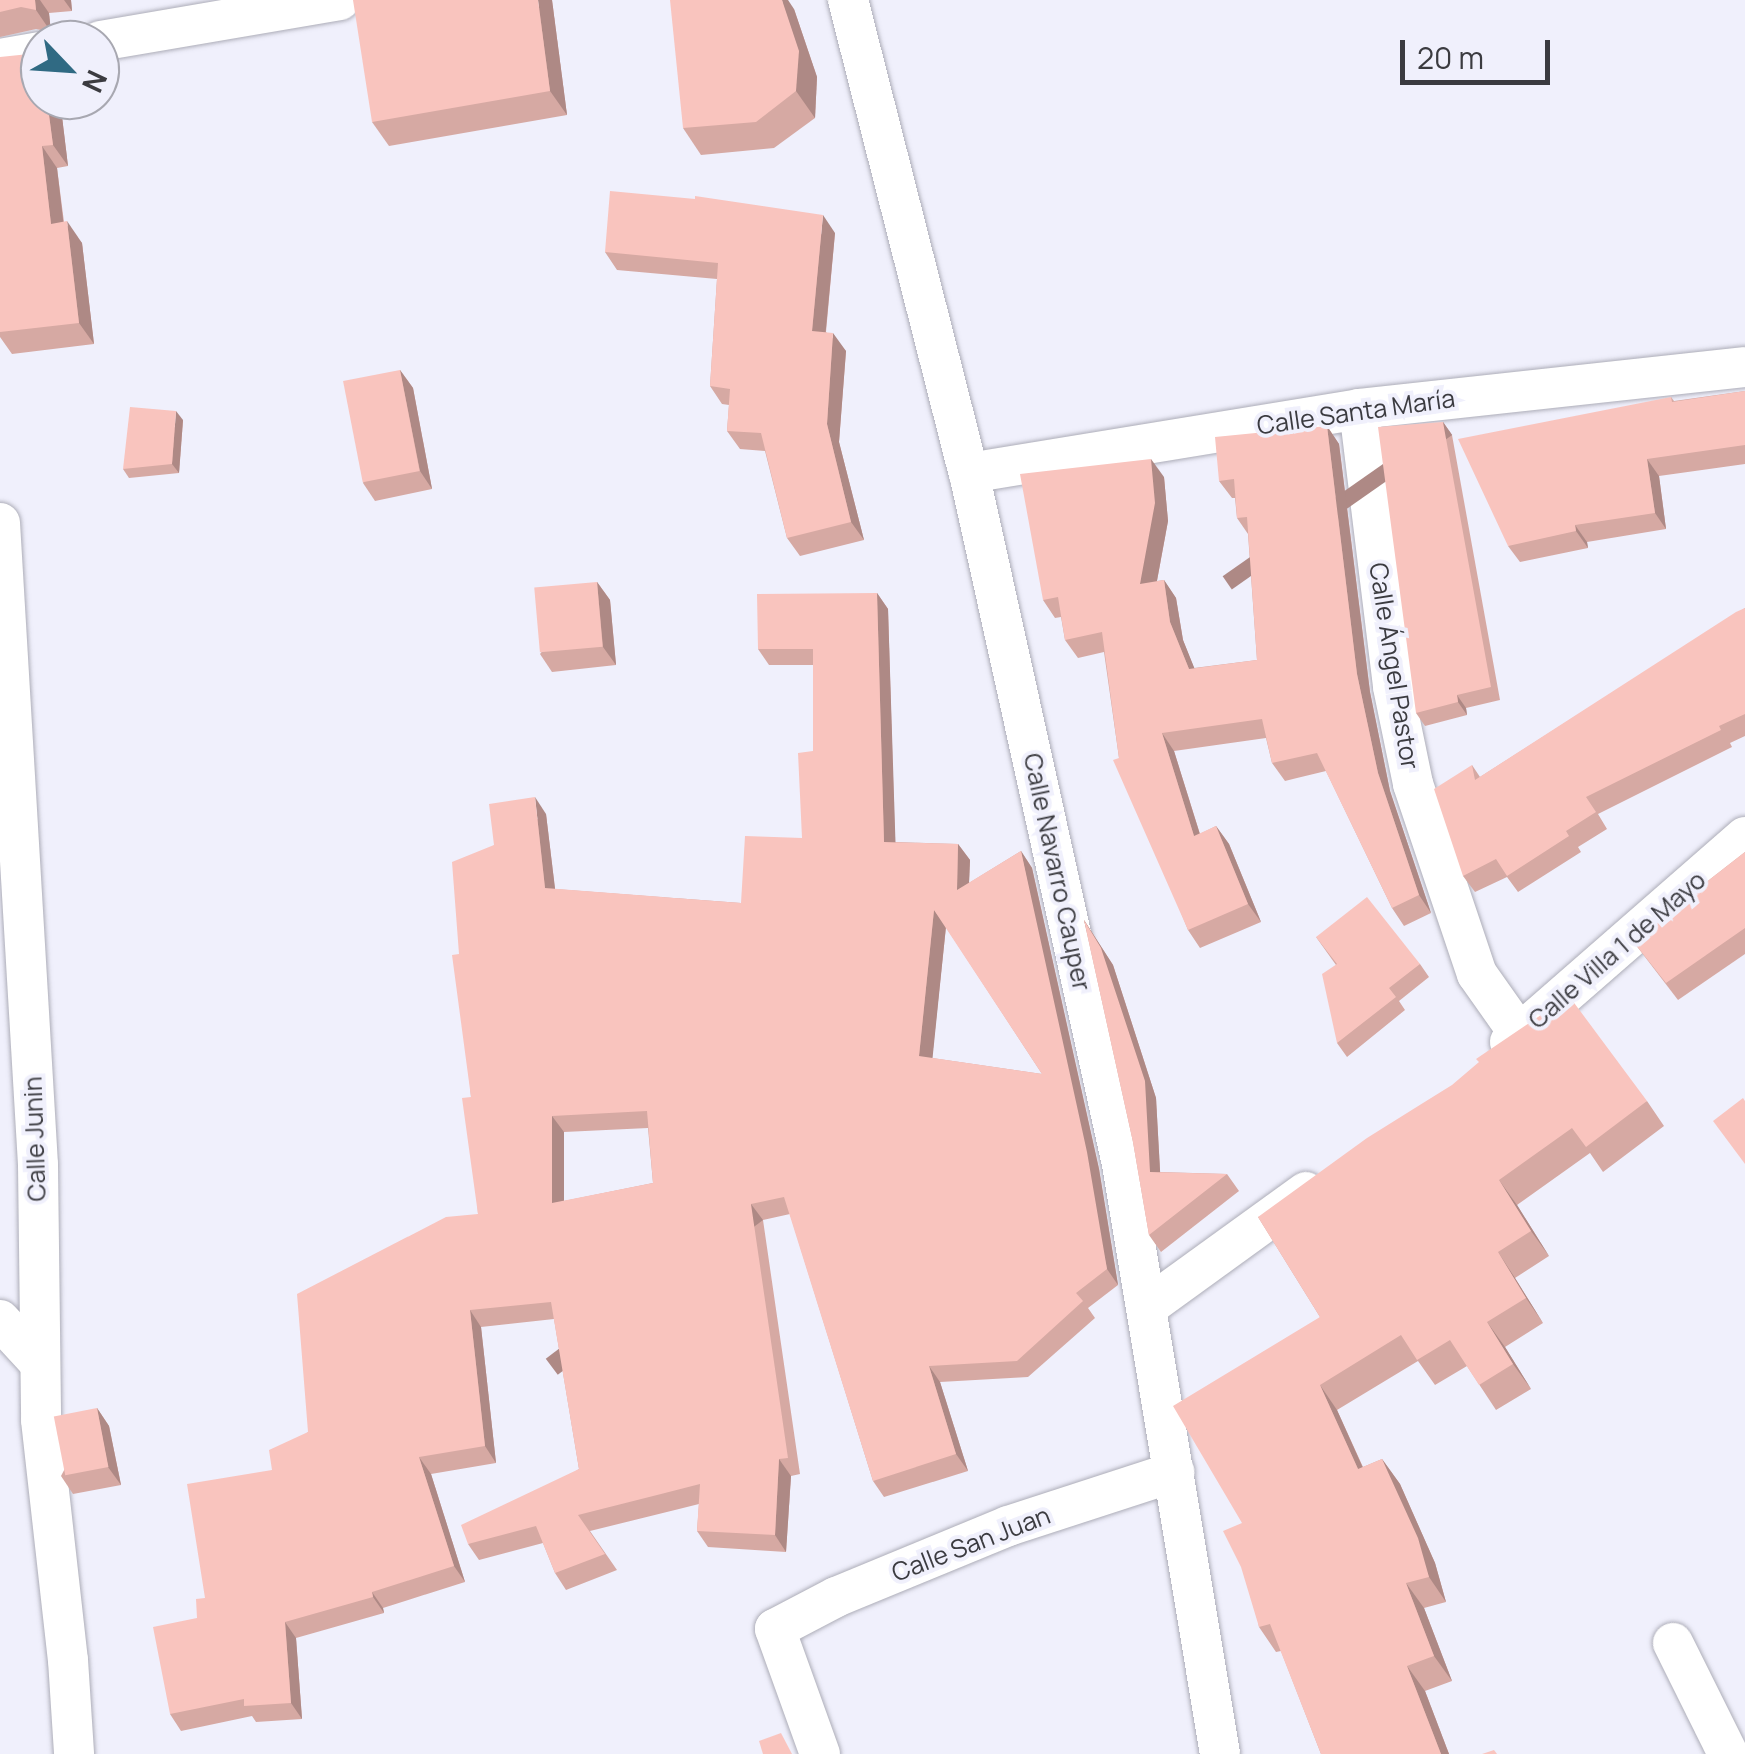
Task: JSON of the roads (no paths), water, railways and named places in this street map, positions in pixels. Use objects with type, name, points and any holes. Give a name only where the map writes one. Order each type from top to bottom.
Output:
[{"type":"street","points":[[120,38],[340,0]]},
{"type":"street","name":"Calle Navarro Cauper","points":[[848,0],[969,473],[1122,1164],[1220,1754]]},
{"type":"street","name":"Calle Santa María","points":[[969,473],[1358,409],[1745,367]]},
{"type":"street","name":"Calle Ángel Pastor","points":[[1358,409],[1394,687],[1413,784],[1480,978],[1517,1030]]},
{"type":"street","name":"Calle Junin","points":[[0,523],[38,1165],[38,1361],[74,1754]]},
{"type":"street","name":"Calle Villa 1 de Mayo","points":[[1474,1069],[1745,836]]},
{"type":"street","points":[[1147,1307],[1334,1171]]},
{"type":"street","points":[[0,1320],[38,1361]]},
{"type":"street","name":"Calle San Juan","points":[[820,1754],[775,1629],[836,1596],[1008,1526],[1174,1472]]},
{"type":"street","points":[[1673,1643],[1728,1754]]}]
